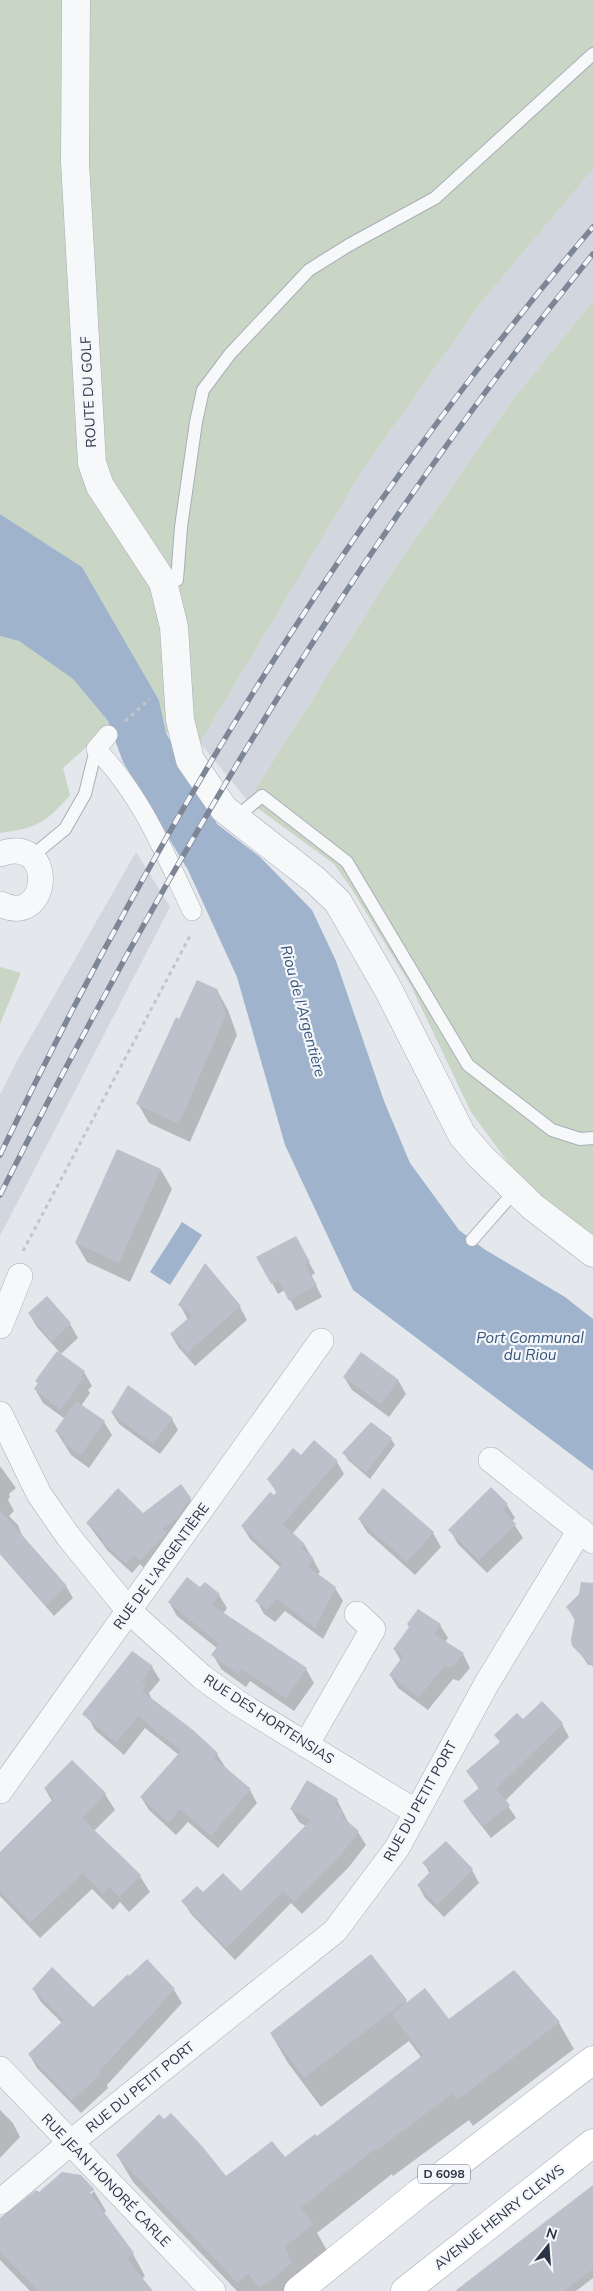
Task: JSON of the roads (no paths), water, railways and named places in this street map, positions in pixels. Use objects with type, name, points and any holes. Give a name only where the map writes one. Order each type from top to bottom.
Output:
[{"type":"main road","name":"D 6098","points":[[298,2291],[420,2193],[593,2060]]},
{"type":"main road","name":"AVENUE HENRY CLEWS","points":[[405,2291],[593,2143]]},
{"type":"street","name":"ROUTE DU GOLF","points":[[76,0],[76,162],[92,463],[100,486],[163,582],[174,627],[180,720],[190,760],[224,809],[238,820]]},
{"type":"street","points":[[108,735],[96,749],[116,769],[149,820],[192,910]]},
{"type":"street","points":[[238,820],[315,880],[338,902],[388,989],[462,1135],[510,1186],[593,1253]]},
{"type":"street","points":[[0,854],[12,851],[31,857],[38,865],[42,875],[41,886],[37,896],[29,904],[16,908],[0,904]]},
{"type":"street","points":[[0,1326],[20,1276]]},
{"type":"street","name":"RUE DE L'ARGENTIÈRE","points":[[0,1791],[321,1341]]},
{"type":"street","name":"RUE DES HORTENSIAS","points":[[0,1414],[39,1494],[68,1536],[129,1611],[202,1676],[238,1703],[416,1812]]},
{"type":"street","points":[[491,1460],[587,1536]]},
{"type":"street","name":"RUE DU PETIT PORT","points":[[0,2202],[70,2143],[335,1931],[397,1848],[487,1683],[587,1536]]},
{"type":"street","points":[[306,1745],[373,1629],[357,1614]]},
{"type":"street","name":"RUE JEAN HONORÉ CARLE","points":[[0,2069],[213,2291]]},
{"type":"lane","points":[[176,580],[180,527],[196,422],[203,390],[230,354],[309,270],[349,245],[435,198],[593,54]]},
{"type":"lane","points":[[31,857],[65,829],[85,794],[96,749]]},
{"type":"lane","points":[[238,820],[245,810],[262,796],[347,862],[468,1065],[552,1130],[580,1140],[593,1138]]},
{"type":"lane","points":[[472,1240],[510,1186]]},
{"type":"water","name":"Port Communal du Riou","points":[[0,514],[82,567],[159,700],[166,733],[217,824],[259,856],[312,910],[336,961],[384,1101],[410,1163],[459,1230],[484,1249],[565,1297],[593,1319],[593,1471],[353,1290],[285,1145],[237,977],[188,870],[123,762],[108,721],[73,679],[19,641],[0,636]]},
{"type":"water","points":[[182,1222],[202,1235],[170,1285],[150,1272]]},
{"type":"railway","points":[[0,1155],[61,1031],[126,909],[194,789],[266,672],[342,556],[422,443],[505,334],[593,227]]},
{"type":"railway","points":[[0,1195],[130,948],[199,827],[271,708],[346,591],[425,476],[507,364],[593,254]]},
{"type":"water label","name":"Riou de l'Argentière","points":[[303,1011]]}]
